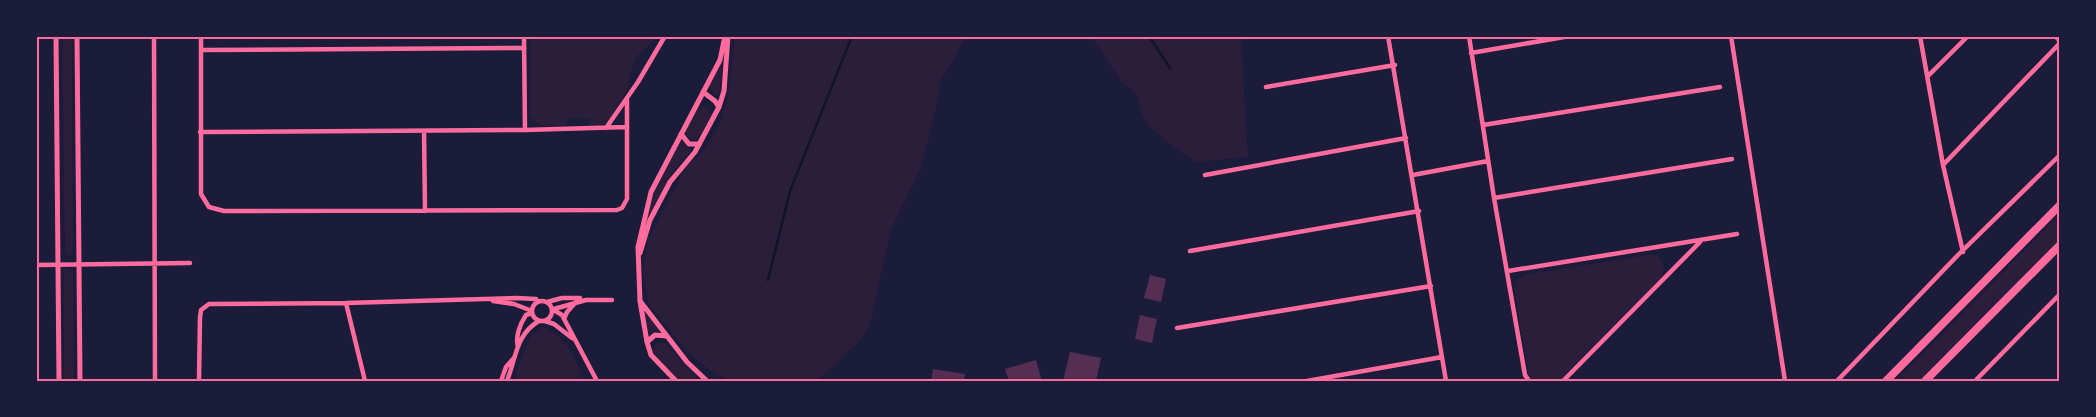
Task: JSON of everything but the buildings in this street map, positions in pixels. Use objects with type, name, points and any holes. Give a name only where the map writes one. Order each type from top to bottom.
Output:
[{"type":"highway","points":[[1886,381],[2060,204]]},
{"type":"highway","points":[[1925,381],[2060,246]]},
{"type":"street","points":[[56,36],[60,264],[59,381]]},
{"type":"street","points":[[77,36],[80,381]]},
{"type":"street","points":[[154,36],[155,381]]},
{"type":"street","points":[[202,36],[201,194],[209,207],[224,211],[612,211],[622,208],[627,193],[627,100]]},
{"type":"street","points":[[524,36],[525,130]]},
{"type":"street","points":[[606,128],[627,100],[665,36]]},
{"type":"street","points":[[676,381],[651,355],[647,342],[640,301],[638,247],[642,222],[651,192],[720,60],[727,36]]},
{"type":"street","points":[[638,263],[645,233],[653,214],[674,175],[699,144],[719,107],[724,91],[727,36]]},
{"type":"street","points":[[1388,36],[1395,65],[1446,381]]},
{"type":"street","points":[[1469,36],[1494,198],[1525,375],[1529,381]]},
{"type":"street","points":[[1471,53],[1570,36]]},
{"type":"street","points":[[1731,36],[1786,381]]},
{"type":"street","points":[[1920,36],[1943,165],[1963,252]]},
{"type":"street","points":[[1928,76],[1968,36]]},
{"type":"street","points":[[1943,165],[2060,42],[2055,36]]},
{"type":"street","points":[[201,50],[524,48]]},
{"type":"street","points":[[1266,87],[1395,65]]},
{"type":"street","points":[[1483,125],[1720,87]]},
{"type":"street","points":[[703,92],[715,101],[719,107]]},
{"type":"street","points":[[200,132],[525,130],[626,127]]},
{"type":"street","points":[[424,131],[425,211]]},
{"type":"street","points":[[681,134],[689,144],[699,144]]},
{"type":"street","points":[[1204,174],[1406,138]]},
{"type":"street","points":[[1837,381],[2060,155]]},
{"type":"street","points":[[1494,198],[1732,159]]},
{"type":"street","points":[[1413,175],[1488,161]]},
{"type":"street","points":[[1190,251],[1419,211]]},
{"type":"street","points":[[1508,271],[1737,234]]},
{"type":"street","points":[[1562,381],[1700,241]]},
{"type":"street","points":[[36,265],[190,263]]},
{"type":"street","points":[[1177,328],[1431,286]]},
{"type":"street","points":[[1974,381],[2060,294]]},
{"type":"street","points":[[199,381],[199,322],[201,310],[205,305],[216,303],[346,303],[536,299],[538,302],[547,302],[562,298],[612,300]]},
{"type":"street","points":[[489,300],[514,304],[532,312],[542,321],[554,324],[573,338]]},
{"type":"street","points":[[552,309],[586,300]]},
{"type":"street","points":[[564,319],[567,312],[577,301]]},
{"type":"street","points":[[640,301],[687,362],[707,381]]},
{"type":"street","points":[[518,347],[517,338],[522,323],[526,315],[532,312],[538,302]]},
{"type":"street","points":[[547,302],[564,319],[573,338],[586,357],[597,381]]},
{"type":"street","points":[[346,303],[365,381]]},
{"type":"street","points":[[507,381],[513,359],[526,330],[552,316],[552,309]]},
{"type":"street","points":[[647,342],[655,335],[668,336]]},
{"type":"street","points":[[1307,381],[1442,357]]},
{"type":"street","points":[[501,381],[508,364],[513,359]]},
{"type":"shaded area","points":[[62,36],[72,36],[73,252],[70,256],[66,254],[65,249]]},
{"type":"shaded area","points":[[530,36],[659,36],[637,56],[631,71],[627,90],[609,120],[601,125],[591,126],[590,119],[566,118],[566,126],[545,126],[537,123],[530,116]]},
{"type":"shaded area","points":[[735,36],[967,36],[941,80],[921,168],[891,229],[870,325],[861,339],[818,381],[731,381],[718,375],[687,350],[652,309],[648,301],[643,273],[648,240],[688,164],[700,155],[719,125],[728,97]]},
{"type":"shaded area","points":[[1091,36],[1241,36],[1248,157],[1195,162],[1167,141],[1150,126],[1139,106],[1137,94],[1121,81]]},
{"type":"shaded area","points":[[723,61],[719,96],[717,96],[709,87]]},
{"type":"shaded area","points":[[702,106],[708,107],[712,114],[699,138],[690,140],[685,135],[686,131],[697,109]]},
{"type":"shaded area","points":[[681,140],[691,152],[675,169],[648,219],[646,219],[655,189]]},
{"type":"shaded area","points":[[2060,214],[2060,239],[1920,381],[1896,381]]},
{"type":"shaded area","points":[[1653,254],[1658,256],[1664,264],[1662,277],[1559,381],[1530,381],[1514,289],[1517,279],[1530,274]]},
{"type":"shaded area","points":[[66,267],[73,271],[74,381],[64,381],[64,270]]},
{"type":"shaded area","points":[[645,310],[662,330],[648,332]]},
{"type":"shaded area","points":[[544,327],[564,342],[574,357],[584,381],[513,381],[531,335]]},
{"type":"shaded area","points":[[662,342],[670,347],[700,381],[679,381],[654,355],[653,351],[656,344]]},
{"type":"waterway","points":[[768,280],[790,191],[852,36]]},
{"type":"waterway","points":[[1149,36],[1170,68]]}]
